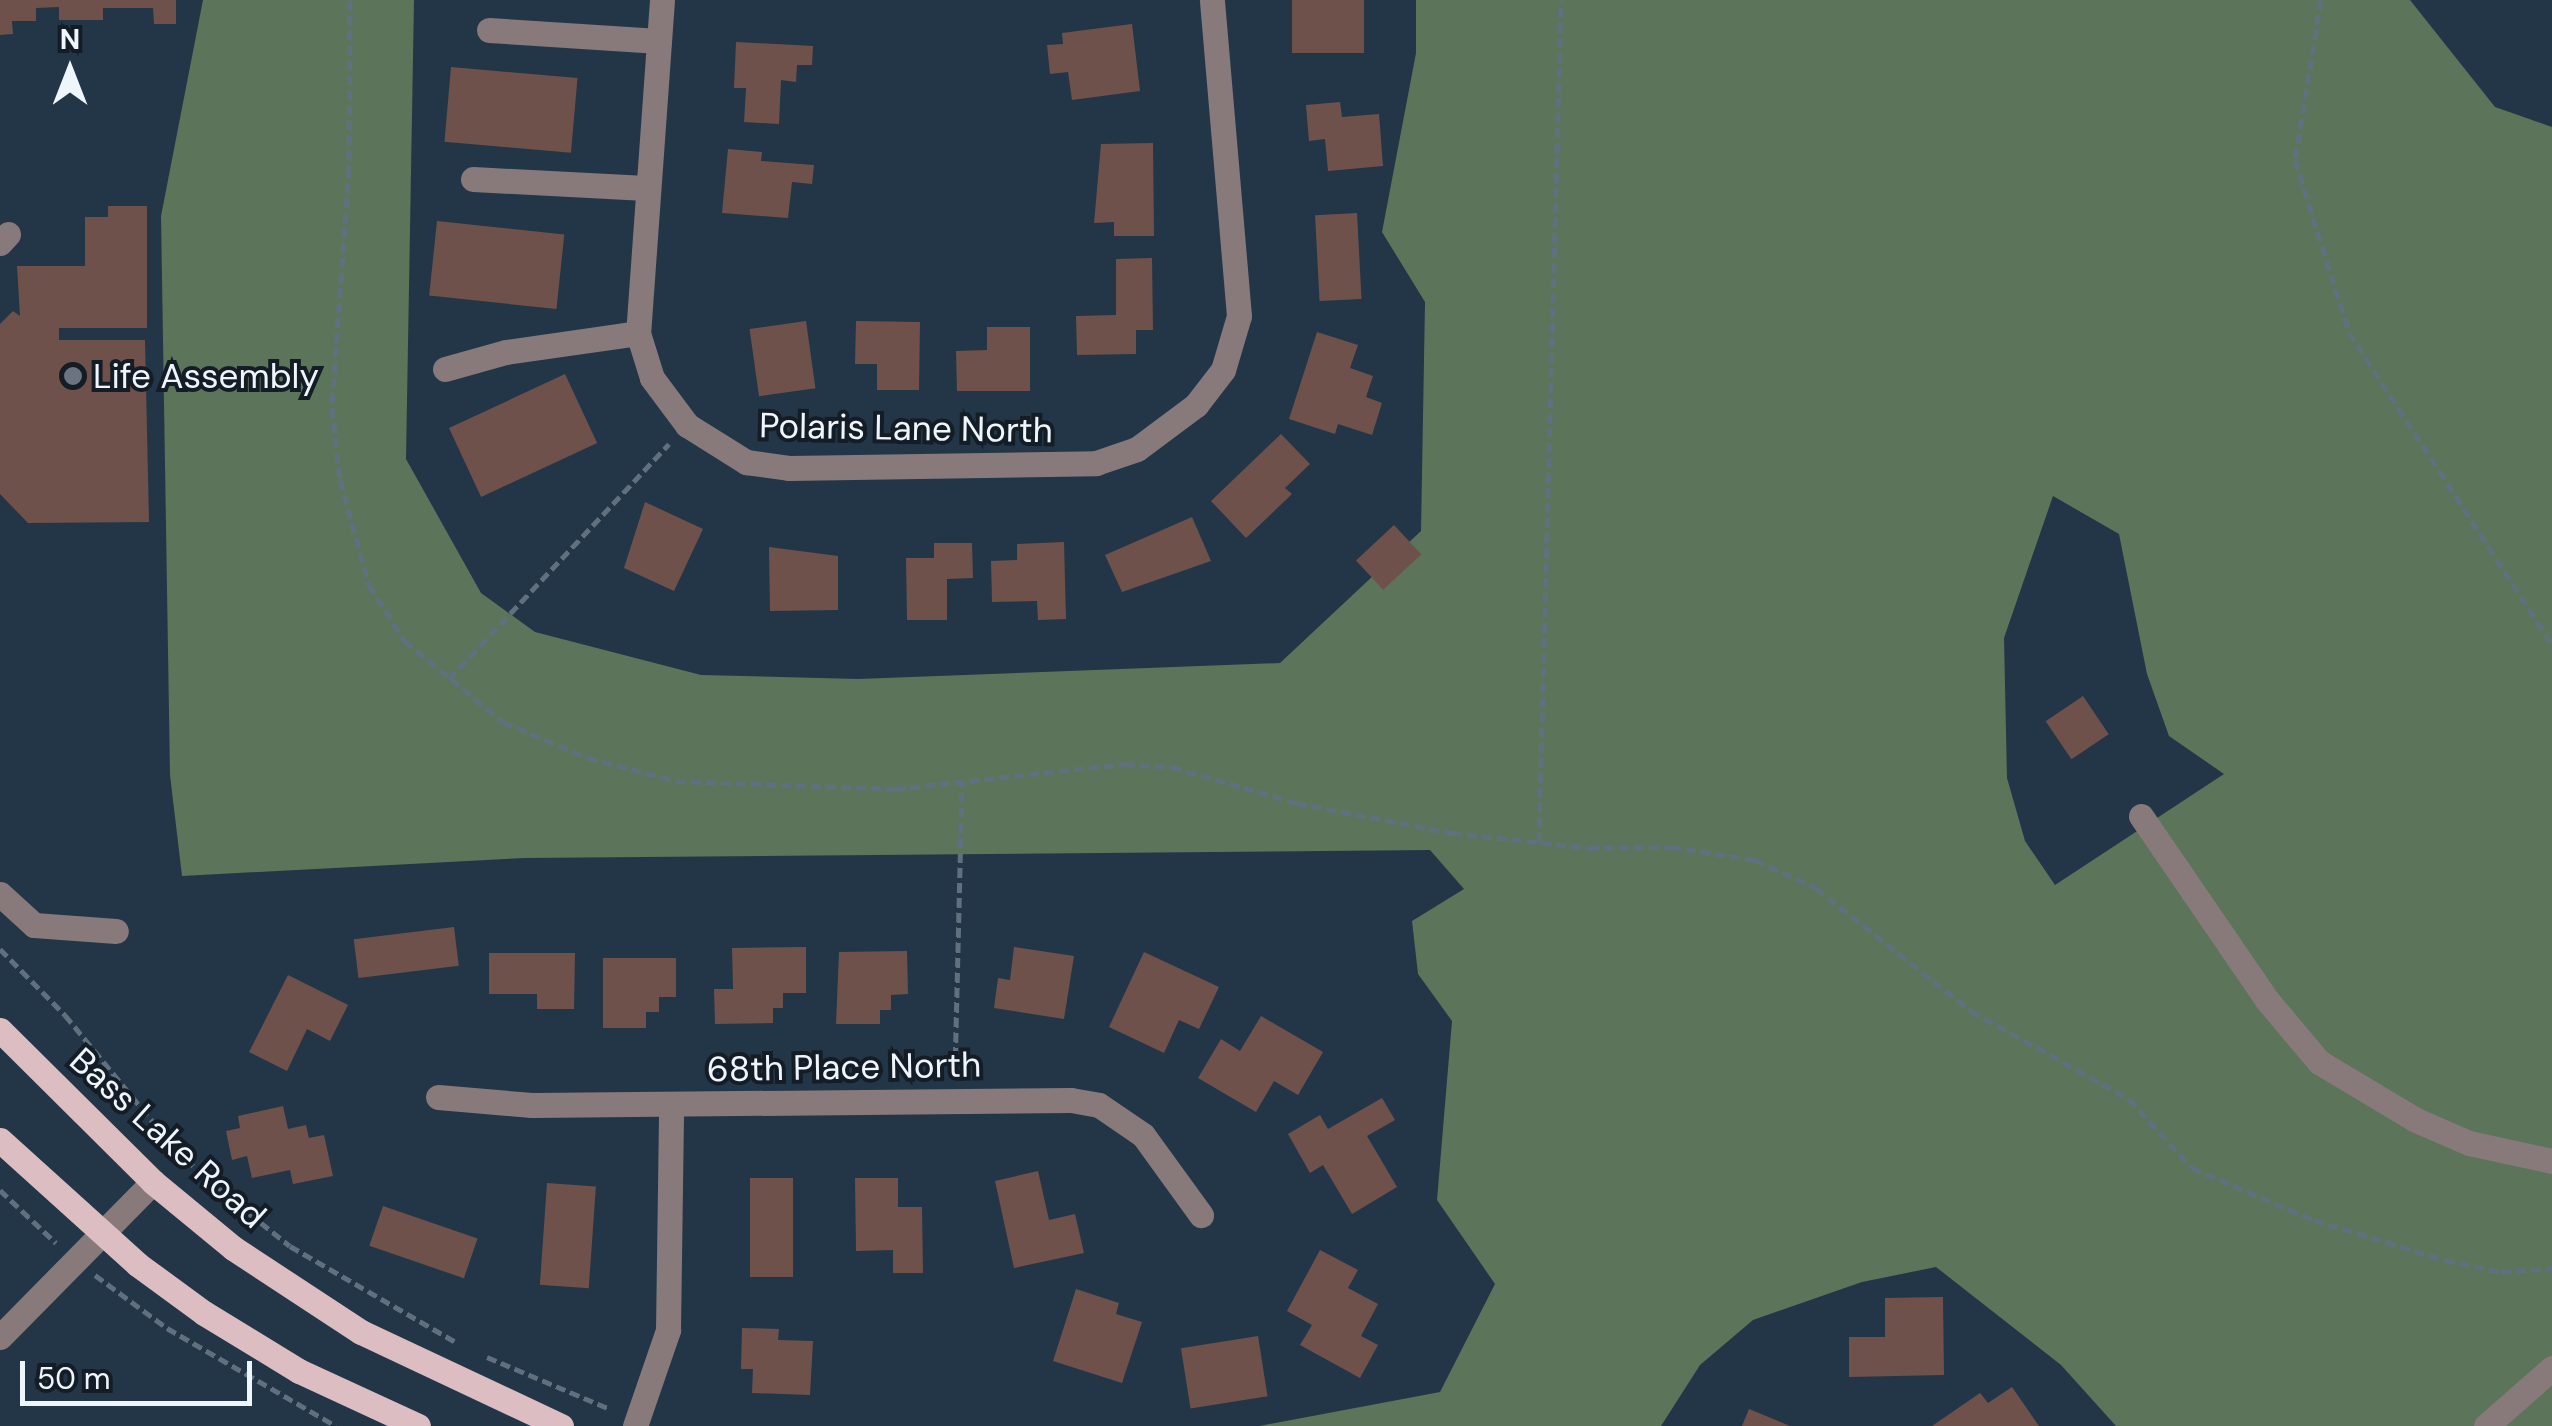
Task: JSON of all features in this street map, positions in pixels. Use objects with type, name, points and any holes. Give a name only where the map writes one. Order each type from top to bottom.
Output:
[{"type":"main road","name":"Bass Lake Road","points":[[0,1030],[153,1182],[233,1248],[361,1332],[561,1426]]},
{"type":"main road","points":[[0,1140],[102,1233],[204,1313],[299,1371],[418,1426]]},
{"type":"street","name":"Polaris Lane North","points":[[662,0],[638,333],[652,378],[686,425],[746,462],[790,468],[1062,466],[1137,449],[1196,405],[1223,370],[1240,316],[1212,0]]},
{"type":"street","points":[[489,30],[659,40]]},
{"type":"street","points":[[473,179],[646,188]]},
{"type":"street","points":[[445,370],[506,352],[638,333]]},
{"type":"street","points":[[2142,816],[2267,1000],[2319,1062],[2451,1135],[2552,1161]]},
{"type":"street","points":[[0,894],[34,924],[116,931]]},
{"type":"street","name":"68th Place North","points":[[438,1097],[512,1105],[955,1100],[1099,1105],[1143,1135],[1201,1215]]},
{"type":"street","points":[[635,1426],[668,1330],[671,1105]]},
{"type":"street","points":[[0,1337],[153,1182]]},
{"type":"street","points":[[2486,1426],[2552,1368]]},
{"type":"path","points":[[350,0],[349,168],[332,408],[340,480],[369,585],[404,641],[503,722],[543,742],[676,781],[789,790],[962,780],[1091,766],[1172,768],[1298,803],[1452,833],[1539,842],[1680,848],[1785,870],[1971,1011],[2146,1112],[2192,1168],[2314,1220],[2446,1260],[2501,1272],[2552,1268]]},
{"type":"path","points":[[1539,842],[1561,0]]},
{"type":"path","points":[[2321,0],[2296,160],[2350,332],[2552,644]]},
{"type":"path","points":[[449,679],[686,425]]},
{"type":"path","points":[[955,1100],[962,780]]},
{"type":"path","points":[[0,948],[76,1027],[174,1149],[226,1195],[318,1264],[465,1347]]},
{"type":"path","points":[[480,1354],[608,1408]]},
{"type":"green space","points":[[203,0],[414,0],[406,459],[481,593],[535,632],[701,675],[858,679],[1280,663],[1421,531],[1425,302],[1382,232],[1416,53],[1416,0],[2410,0],[2495,107],[2552,127],[2552,1426],[2116,1426],[2061,1365],[1936,1267],[1862,1282],[1753,1320],[1700,1365],[1661,1426],[1259,1426],[1440,1392],[1495,1284],[1437,1200],[1452,1021],[1418,974],[1412,921],[1464,889],[1430,850],[524,858],[182,876],[170,775],[161,216]],"holes":[[[2053,496],[2119,534],[2147,674],[2169,736],[2224,774],[2055,885],[2025,841],[2007,778],[2004,638]]]},
{"type":"building","points":[[0,0],[176,0],[176,24],[154,24],[153,8],[103,8],[103,20],[59,20],[59,7],[36,8],[36,21],[12,21],[13,34],[0,35]]},
{"type":"building","points":[[1292,0],[1364,0],[1364,53],[1292,53]]},
{"type":"building","points":[[1132,24],[1140,91],[1072,100],[1068,72],[1050,74],[1047,45],[1063,44],[1062,33]]},
{"type":"building","points":[[736,42],[813,46],[812,65],[797,65],[796,82],[781,80],[779,124],[744,122],[746,88],[734,88]]},
{"type":"building","points":[[451,67],[578,78],[571,153],[444,142]]},
{"type":"building","points":[[1340,102],[1342,117],[1379,114],[1383,166],[1328,171],[1325,139],[1309,141],[1306,105]]},
{"type":"building","points":[[1153,143],[1154,236],[1114,236],[1114,222],[1094,223],[1101,144]]},
{"type":"building","points":[[728,149],[762,152],[761,161],[814,165],[812,184],[792,182],[788,218],[722,213]]},
{"type":"building","name":"Life Assembly","points":[[108,206],[147,206],[147,328],[59,328],[59,340],[145,340],[149,522],[28,523],[0,494],[0,324],[13,311],[20,316],[17,266],[85,266],[85,217],[108,217]]},
{"type":"building","points":[[1357,213],[1362,299],[1320,301],[1315,215]]},
{"type":"building","points":[[437,221],[564,234],[556,309],[429,296]]},
{"type":"building","points":[[1152,258],[1153,330],[1136,330],[1136,354],[1077,355],[1076,316],[1116,315],[1116,259]]},
{"type":"building","points":[[806,321],[815,388],[759,396],[750,329]]},
{"type":"building","points":[[856,321],[920,322],[919,390],[877,390],[877,364],[855,364]]},
{"type":"building","points":[[987,327],[1030,327],[1030,391],[957,391],[956,351],[987,350]]},
{"type":"building","points":[[1317,332],[1358,345],[1350,368],[1373,376],[1366,397],[1382,403],[1372,435],[1338,424],[1335,434],[1289,419]]},
{"type":"building","points":[[565,374],[597,443],[481,497],[449,428]]},
{"type":"building","points":[[1281,434],[1310,464],[1285,488],[1292,494],[1246,538],[1211,501]]},
{"type":"building","points":[[645,502],[703,529],[674,591],[624,568]]},
{"type":"building","points":[[1192,517],[1211,561],[1122,592],[1105,555]]},
{"type":"building","points":[[1394,525],[1421,554],[1383,590],[1356,560]]},
{"type":"building","points":[[1064,542],[1066,619],[1038,620],[1037,601],[992,602],[991,561],[1017,560],[1017,544]]},
{"type":"building","points":[[934,543],[972,543],[973,578],[947,579],[947,620],[907,620],[906,558],[934,558]]},
{"type":"building","points":[[769,547],[838,556],[838,610],[770,611]]},
{"type":"building","points":[[2083,696],[2109,734],[2071,759],[2046,721]]},
{"type":"building","points":[[454,927],[459,966],[359,978],[354,939]]},
{"type":"building","points":[[806,947],[806,993],[783,993],[783,1008],[773,1008],[773,1023],[715,1024],[714,989],[733,989],[732,948]]},
{"type":"building","points":[[1014,947],[1074,956],[1064,1019],[994,1008],[998,978],[1010,980]]},
{"type":"building","points":[[907,951],[908,994],[891,995],[891,1010],[880,1010],[880,1024],[836,1024],[839,952]]},
{"type":"building","points":[[1144,952],[1219,987],[1199,1029],[1179,1020],[1164,1053],[1109,1027]]},
{"type":"building","points":[[489,953],[575,953],[574,1009],[537,1009],[537,994],[489,994]]},
{"type":"building","points":[[603,958],[676,958],[676,997],[659,997],[659,1012],[646,1012],[646,1028],[603,1028]]},
{"type":"building","points":[[288,975],[348,1005],[330,1041],[307,1029],[287,1071],[249,1052]]},
{"type":"building","points":[[1261,1016],[1323,1052],[1298,1095],[1274,1081],[1256,1112],[1198,1078],[1221,1039],[1240,1051]]},
{"type":"building","points":[[1382,1098],[1395,1120],[1367,1136],[1397,1187],[1352,1214],[1323,1165],[1310,1173],[1288,1134],[1320,1115],[1328,1129]]},
{"type":"building","points":[[283,1106],[288,1129],[306,1125],[309,1138],[324,1135],[333,1176],[293,1184],[290,1170],[252,1178],[247,1156],[232,1160],[226,1131],[240,1128],[238,1116]]},
{"type":"building","points":[[1038,1171],[1049,1220],[1075,1214],[1084,1253],[1014,1268],[995,1181]]},
{"type":"building","points":[[750,1178],[793,1178],[793,1277],[750,1277]]},
{"type":"building","points":[[855,1178],[898,1178],[898,1207],[922,1207],[923,1273],[893,1273],[893,1250],[856,1251]]},
{"type":"building","points":[[547,1183],[596,1186],[589,1288],[540,1285]]},
{"type":"building","points":[[383,1206],[478,1239],[464,1278],[369,1246]]},
{"type":"building","points":[[1320,1250],[1358,1270],[1348,1288],[1378,1304],[1361,1336],[1378,1345],[1360,1378],[1300,1345],[1312,1325],[1287,1311]]},
{"type":"building","points":[[1076,1289],[1119,1303],[1116,1314],[1142,1322],[1122,1383],[1053,1361]]},
{"type":"building","points":[[1943,1297],[1944,1375],[1849,1377],[1849,1337],[1885,1337],[1885,1298]]},
{"type":"building","points":[[742,1328],[779,1329],[778,1340],[813,1341],[810,1395],[752,1393],[753,1369],[741,1369]]},
{"type":"building","points":[[1258,1336],[1268,1396],[1191,1408],[1181,1348]]},
{"type":"building","points":[[2012,1387],[2039,1426],[1932,1426],[1980,1393],[1988,1403]]},
{"type":"building","points":[[1749,1409],[1790,1426],[1742,1426]]},
{"type":"place","name":"Life Assembly","points":[[73,376]]}]
